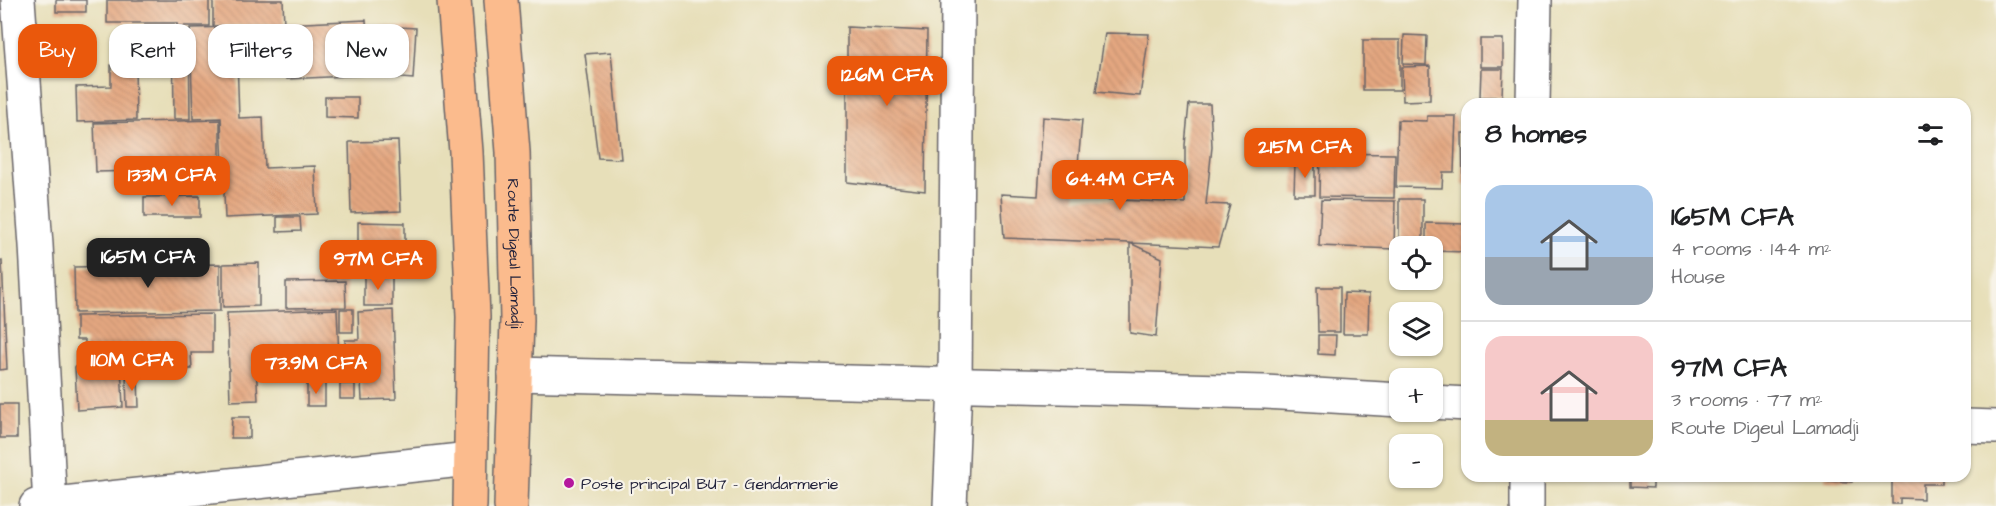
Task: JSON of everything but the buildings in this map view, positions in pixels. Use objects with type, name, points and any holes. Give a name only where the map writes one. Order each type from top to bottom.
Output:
[{"type":"main road","points":[[454,0],[466,152],[473,317],[470,506]]},
{"type":"main road","name":"Route Digeul Lamadji","points":[[501,0],[513,152],[517,320],[511,506]]},
{"type":"street","points":[[18,0],[37,256],[45,505],[470,459]]},
{"type":"street","points":[[950,506],[955,385],[958,0]]},
{"type":"street","points":[[1533,98],[1535,0]]},
{"type":"street","points":[[515,374],[1265,392],[1389,399]]},
{"type":"street","points":[[1443,403],[1461,404]]},
{"type":"street","points":[[1971,426],[1996,427]]},
{"type":"street","points":[[1527,482],[1527,506]]},
{"type":"place","name":"Poste principal BU7 - Gendarmerie","points":[[569,483]]}]
